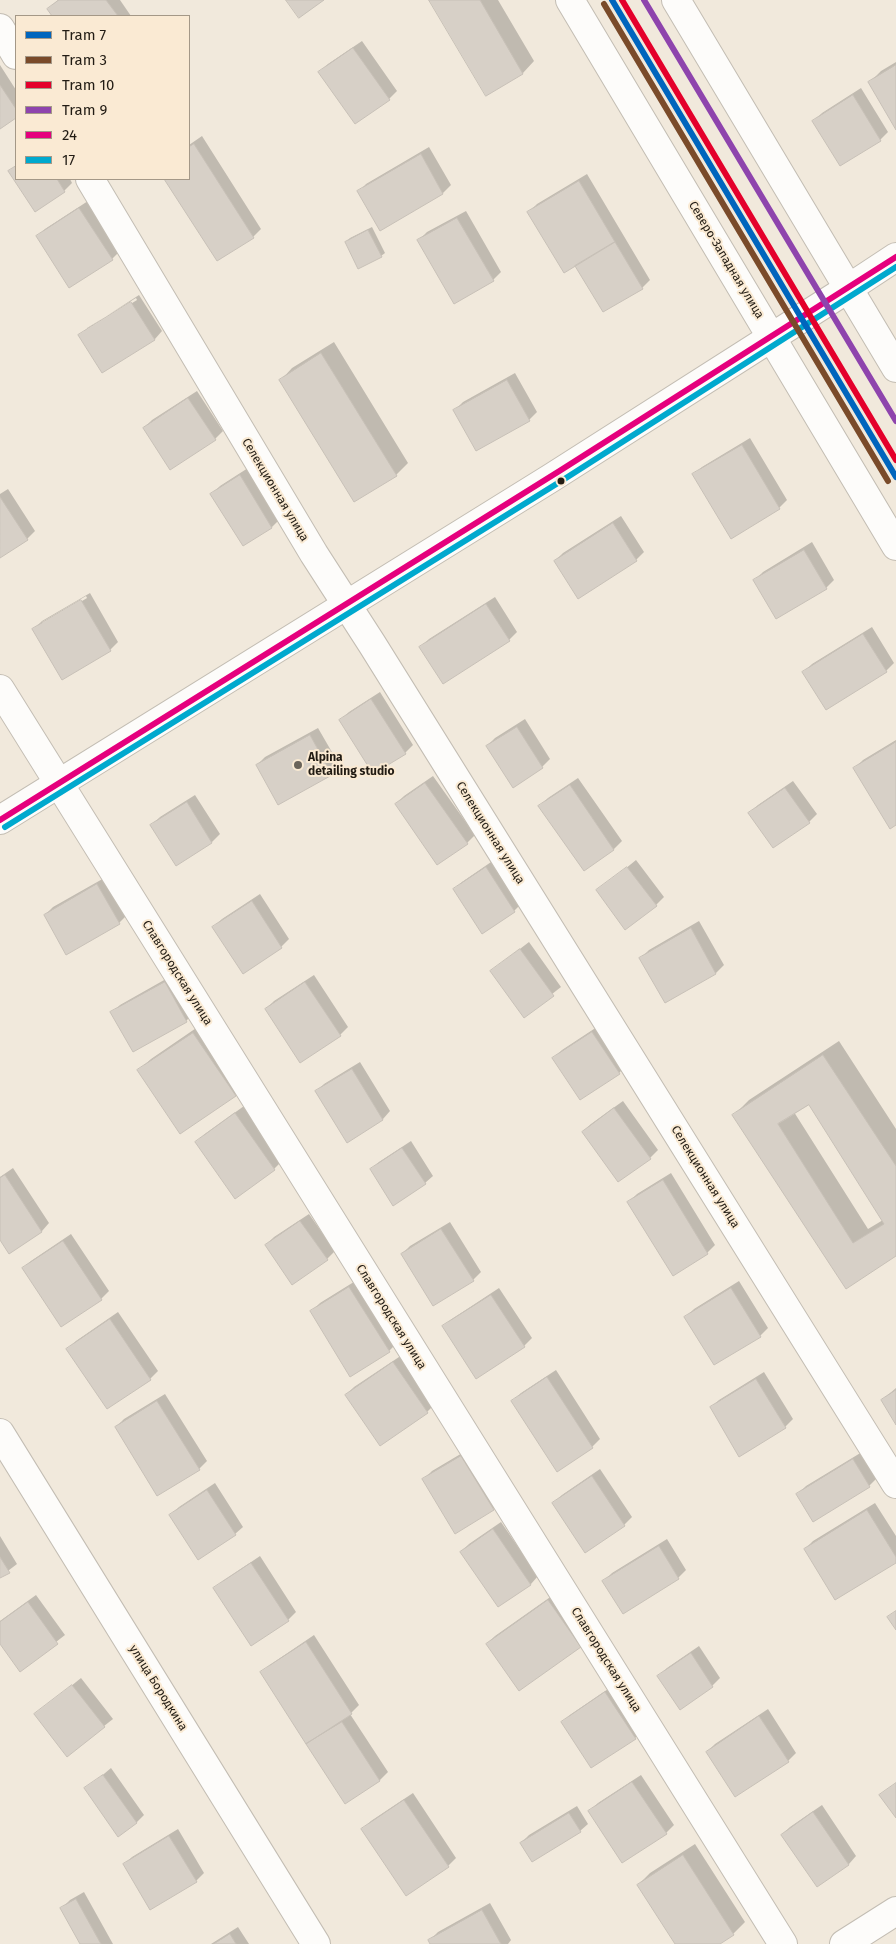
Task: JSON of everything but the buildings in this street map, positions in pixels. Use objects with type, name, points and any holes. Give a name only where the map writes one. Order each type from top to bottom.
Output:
[{"type":"street","name":"Северо-Западная улица","points":[[570,0],[896,546]]},
{"type":"street","points":[[676,0],[896,368]]},
{"type":"street","points":[[0,28],[15,53]]},
{"type":"street","name":"Селекционная улица","points":[[91,180],[309,546],[896,1484]]},
{"type":"street","points":[[0,820],[772,338],[896,257]]},
{"type":"street","name":"Славгородская улица","points":[[0,689],[783,1944]]},
{"type":"street","name":"улица Бородкина","points":[[0,1433],[316,1944]]},
{"type":"street","points":[[844,1944],[896,1911]]},
{"type":"tram line","name":"7","points":[[612,0],[896,477]]},
{"type":"tram line","name":"10","points":[[622,0],[896,460]]},
{"type":"tram line","name":"9","points":[[644,0],[896,421]]},
{"type":"tram line","name":"3","points":[[604,4],[888,481]]},
{"type":"transit line","name":"24","points":[[0,820],[561,470],[896,257]]},
{"type":"transit line","name":"17","points":[[5,827],[566,478],[896,267]]},
{"type":"place","name":"Alpina detailing studio","points":[[298,765]]}]
